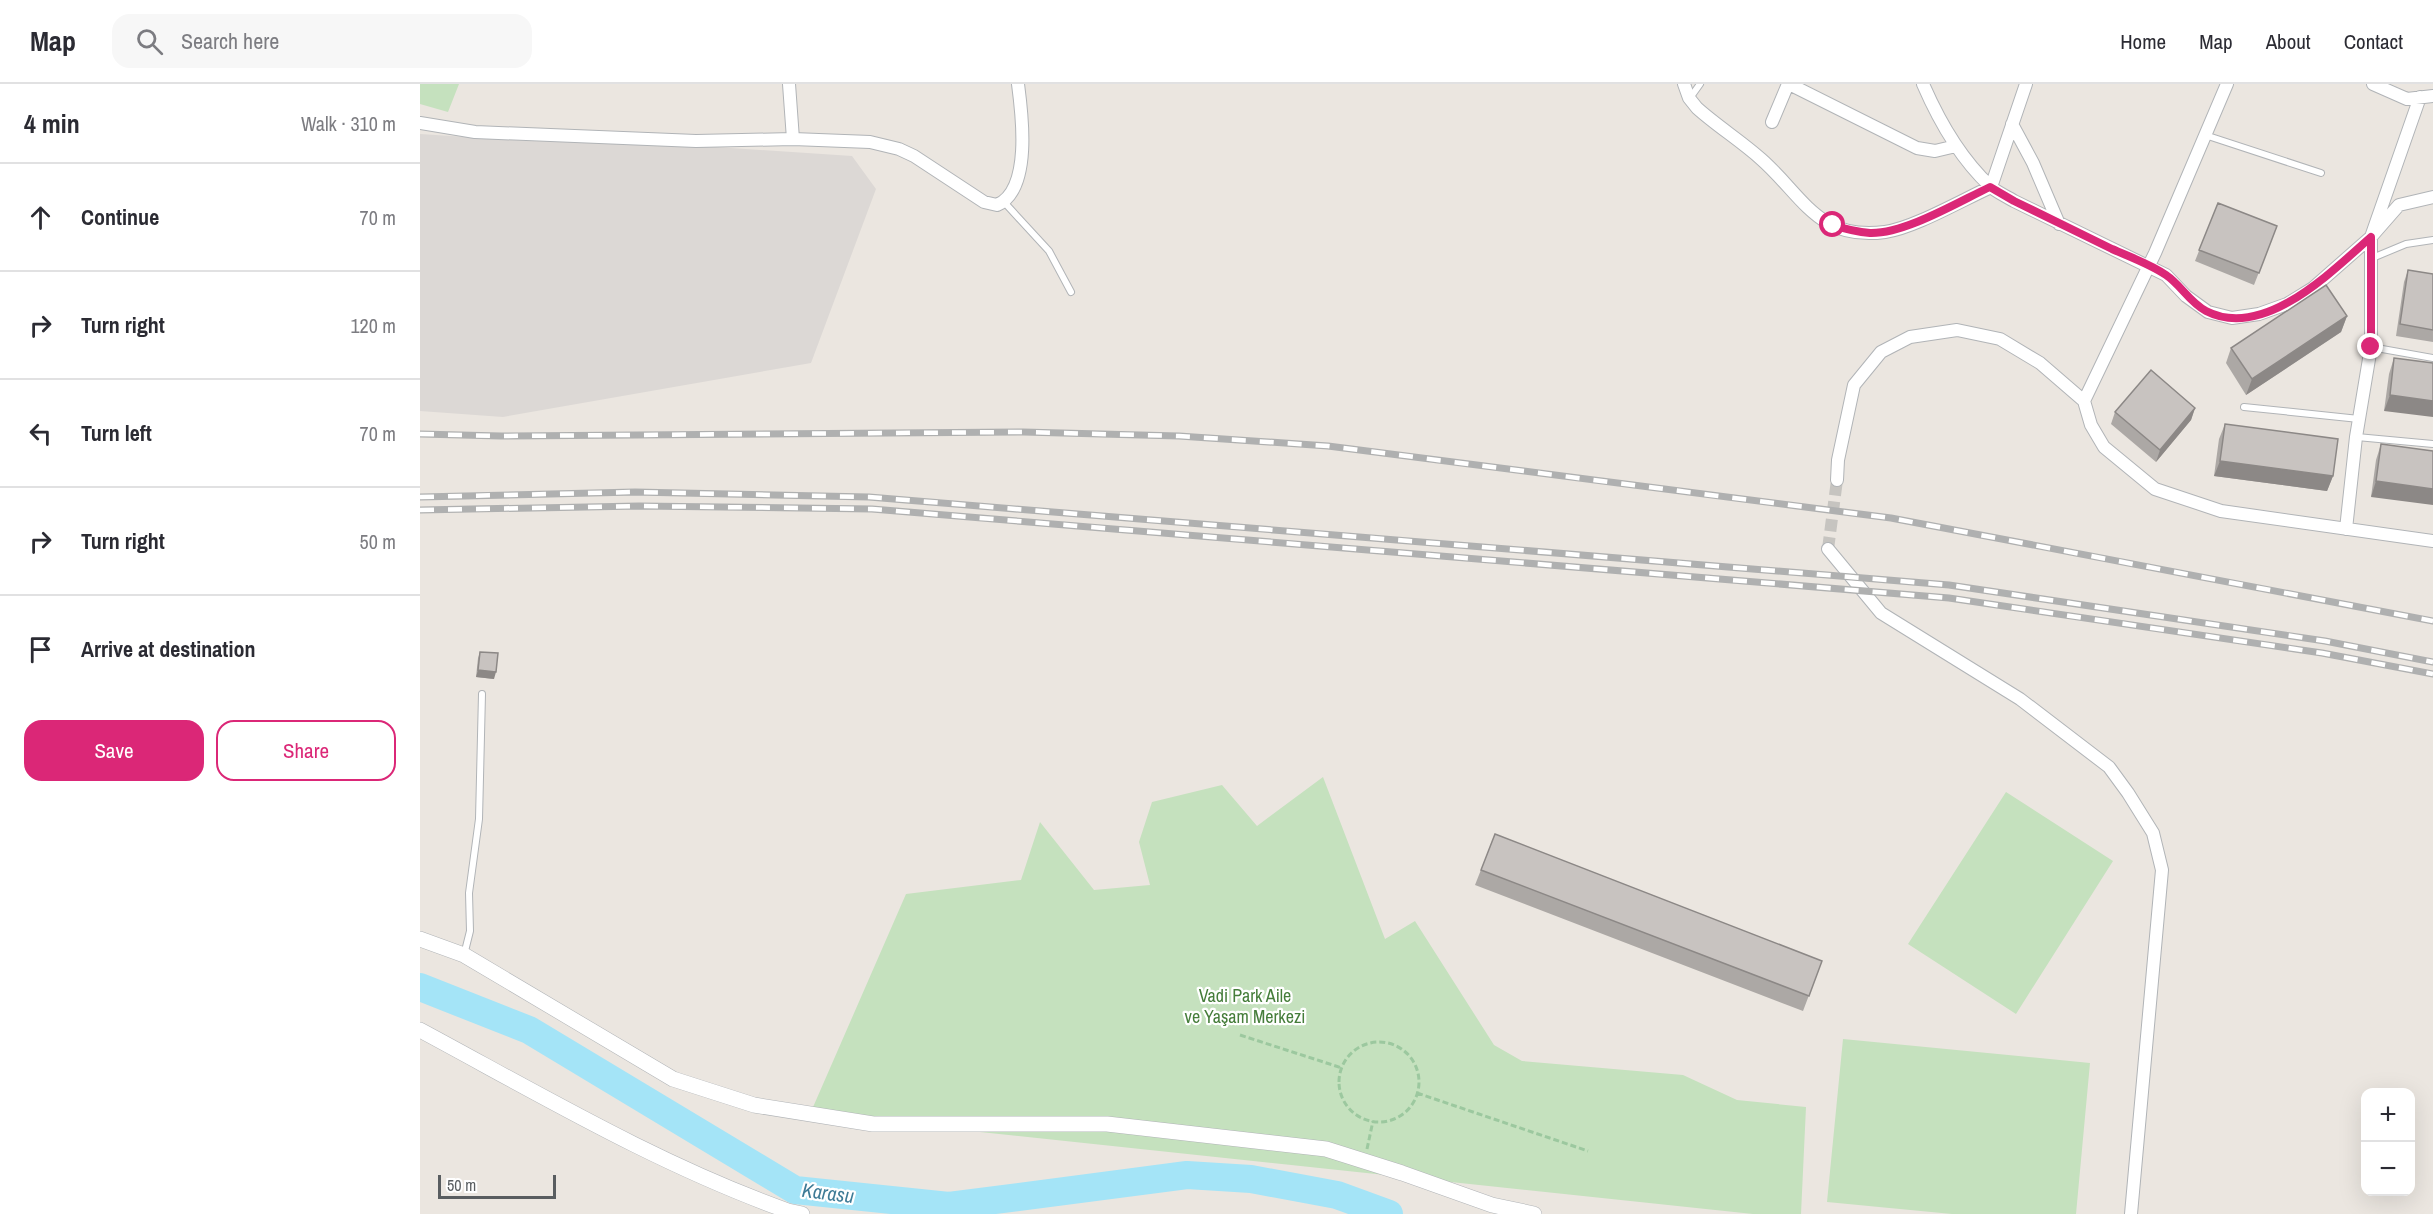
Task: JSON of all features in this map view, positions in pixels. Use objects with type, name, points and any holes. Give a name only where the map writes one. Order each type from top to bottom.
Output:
[{"type":"street","points":[[789,84],[793,139]]},
{"type":"street","points":[[420,123],[475,132],[696,141],[793,139],[884,144],[914,156],[991,205],[1004,202],[1015,184],[1023,146],[1018,84]]},
{"type":"street","points":[[1684,84],[1689,98],[1697,108],[1761,159],[1806,208],[1833,225],[1852,231],[1871,233],[1903,227],[1990,187],[2026,84]]},
{"type":"street","points":[[1772,122],[1789,84],[1917,148],[1935,151],[1956,146]]},
{"type":"street","points":[[1923,84],[1933,108],[1956,146],[1990,187],[2059,224],[2166,275],[2186,296],[2208,312],[2232,318],[2272,310],[2299,297],[2313,288],[2371,237],[2399,205],[2433,197]]},
{"type":"street","points":[[2084,401],[2149,266],[2227,84]]},
{"type":"street","points":[[2373,84],[2407,99],[2433,96]]},
{"type":"street","points":[[2346,529],[2356,437],[2371,347],[2371,237],[2420,97]]},
{"type":"street","points":[[2012,124],[2033,163],[2059,224]]},
{"type":"street","points":[[1837,480],[1838,460],[1854,385],[1881,352],[1910,337],[1957,330],[2000,339],[2040,363],[2084,401],[2091,425],[2104,447],[2155,489],[2221,511],[2433,541]]},
{"type":"street","points":[[1828,549],[1881,613],[2020,699],[2109,767],[2153,833],[2162,870],[2131,1214]]},
{"type":"street","points":[[420,939],[464,955],[673,1079],[754,1105],[873,1124],[1107,1124],[1326,1149],[1492,1205],[1534,1214]]},
{"type":"street","points":[[420,1030],[648,1152],[707,1180],[788,1211],[802,1214]]},
{"type":"lane","points":[[1689,98],[1700,84]]},
{"type":"lane","points":[[2205,135],[2321,173]]},
{"type":"lane","points":[[1004,202],[1049,251],[1071,291]]},
{"type":"lane","points":[[2370,260],[2406,244],[2433,240]]},
{"type":"lane","points":[[2371,347],[2433,358]]},
{"type":"lane","points":[[2244,406],[2359,419]]},
{"type":"lane","points":[[2356,437],[2433,444]]},
{"type":"lane","points":[[464,955],[470,931],[469,893],[479,819],[482,694]]},
{"type":"path","points":[[1240,1035],[1342,1068]]},
{"type":"path","points":[[1373,1042],[1386,1042],[1398,1047],[1416,1066],[1419,1079],[1417,1093],[1412,1104],[1403,1114],[1391,1120],[1373,1121],[1354,1113],[1345,1103],[1340,1091],[1339,1078],[1350,1054],[1361,1046],[1373,1042]]},
{"type":"path","points":[[1417,1093],[1588,1151]]},
{"type":"path","points":[[1364,1161],[1373,1121]]},
{"type":"shaded area","points":[[420,134],[528,141],[671,144],[852,156],[876,189],[811,363],[503,417],[420,411]]},
{"type":"green space","points":[[420,84],[459,84],[448,112],[420,104]]},
{"type":"green space","name":"Vadi Park Aile ve Yaşam Merkezi","points":[[1323,777],[1385,939],[1415,921],[1494,1045],[1522,1061],[1683,1075],[1737,1100],[1806,1107],[1801,1214],[1753,1214],[810,1114],[906,894],[1021,880],[1040,822],[1094,890],[1150,885],[1139,842],[1152,802],[1222,785],[1257,826]]},
{"type":"green space","points":[[2006,792],[2113,861],[2016,1014],[1908,944]]},
{"type":"green space","points":[[1843,1039],[2090,1063],[2076,1214],[1952,1214],[1827,1202]]},
{"type":"building","points":[[2218,203],[2277,226],[2259,273],[2199,250]]},
{"type":"building","points":[[2408,270],[2433,274],[2433,330],[2400,324]]},
{"type":"building","points":[[2326,285],[2347,316],[2252,379],[2231,348]]},
{"type":"building","points":[[2394,358],[2433,363],[2433,401],[2390,395]]},
{"type":"building","points":[[2151,370],[2195,408],[2160,450],[2115,412]]},
{"type":"building","points":[[2225,424],[2338,439],[2333,476],[2220,461]]},
{"type":"building","points":[[2381,444],[2433,451],[2433,489],[2376,481]]},
{"type":"building","points":[[480,652],[498,653],[496,672],[478,670]]},
{"type":"building","points":[[1495,834],[1822,961],[1809,996],[1481,870]]},
{"type":"waterway","name":"Karasu","points":[[420,987],[529,1030],[795,1190],[949,1206],[1187,1175],[1251,1179],[1337,1195],[1389,1214]]},
{"type":"tunnel","points":[[1828,549],[1837,480]]},
{"type":"railway","points":[[420,434],[501,436],[1023,432],[1179,436],[1328,446],[1891,518],[2433,621]]},
{"type":"railway","points":[[420,497],[635,492],[869,497],[1949,585],[2325,641],[2433,662]]},
{"type":"railway","points":[[420,510],[639,506],[872,509],[1949,598],[2322,653],[2433,674]]},
{"type":"route","points":[[1833,225],[1852,231],[1871,233],[1887,231],[1903,227],[1990,187],[2059,224],[2166,275],[2197,306],[2208,312],[2232,318],[2259,314],[2287,304],[2313,288],[2371,237],[2371,347]]}]
